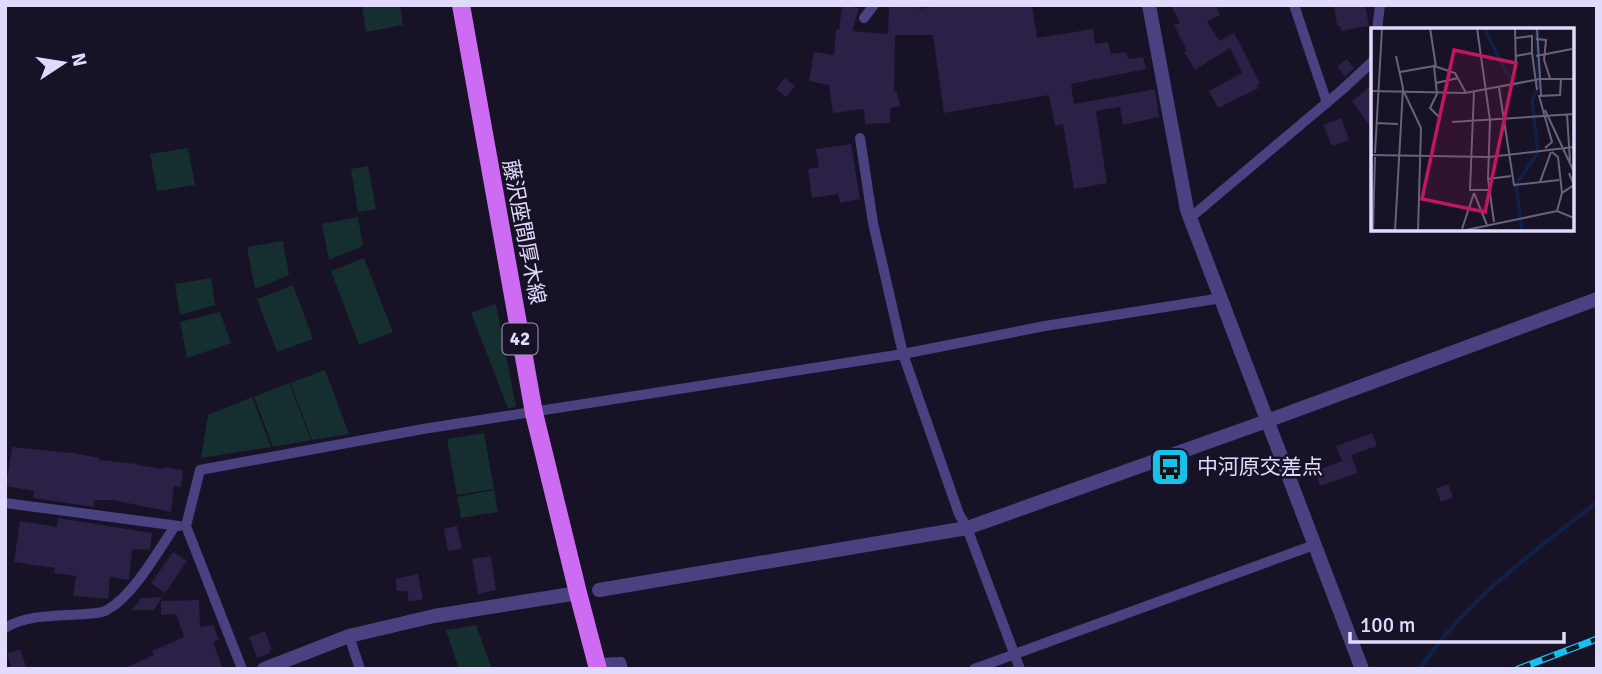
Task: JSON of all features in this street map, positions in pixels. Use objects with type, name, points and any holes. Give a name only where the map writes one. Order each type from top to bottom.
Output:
[{"type":"main road","name":"藤沢座間厚木線","points":[[461,5],[534,413],[598,666]]},
{"type":"street","points":[[864,18],[874,5]]},
{"type":"street","points":[[1149,5],[1190,218],[1362,669]]},
{"type":"street","points":[[1294,5],[1327,103]]},
{"type":"street","points":[[1377,28],[1380,5]]},
{"type":"street","points":[[1190,218],[1371,63]]},
{"type":"street","points":[[860,138],[873,223],[903,354],[959,514],[967,528],[1020,669]]},
{"type":"street","points":[[5,628],[12,623],[32,619],[105,612],[122,597],[181,526],[200,470],[423,429],[903,354],[1045,326],[1222,298]]},
{"type":"street","points":[[264,669],[349,636],[434,616],[967,528],[1597,299]]},
{"type":"street","points":[[5,503],[181,526]]},
{"type":"street","points":[[181,526],[242,669]]},
{"type":"street","points":[[974,669],[1314,545]]},
{"type":"street","points":[[349,636],[360,669]]},
{"type":"street","points":[[598,666],[621,662],[624,669]]},
{"type":"green space","points":[[362,5],[400,5],[403,25],[366,32]]},
{"type":"green space","points":[[188,148],[195,185],[157,191],[150,154]]},
{"type":"green space","points":[[368,166],[376,209],[358,212],[351,169]]},
{"type":"green space","points":[[358,217],[363,246],[329,260],[322,224]]},
{"type":"green space","points":[[283,241],[289,275],[255,289],[247,247]]},
{"type":"green space","points":[[364,258],[393,332],[359,345],[331,271]]},
{"type":"green space","points":[[211,278],[215,305],[180,315],[175,284]]},
{"type":"green space","points":[[293,285],[313,339],[277,352],[257,299]]},
{"type":"green space","points":[[496,304],[516,407],[508,408],[471,313]]},
{"type":"green space","points":[[220,312],[231,343],[187,358],[180,322]]},
{"type":"green space","points":[[325,370],[349,434],[312,440],[290,383]]},
{"type":"green space","points":[[289,383],[311,440],[273,447],[254,397]]},
{"type":"green space","points":[[252,397],[271,447],[201,458],[208,415]]},
{"type":"green space","points":[[484,433],[494,489],[457,495],[447,439]]},
{"type":"green space","points":[[494,490],[498,512],[461,518],[457,497]]},
{"type":"green space","points":[[476,625],[492,669],[459,669],[446,630]]},
{"type":"building","points":[[889,5],[919,5],[919,9],[943,5],[1032,5],[1037,38],[1093,29],[1095,44],[1108,42],[1111,54],[1125,52],[1129,59],[1143,57],[1146,69],[1071,84],[1074,104],[1155,89],[1159,117],[1123,125],[1120,107],[1096,111],[1107,183],[1074,189],[1063,124],[1055,126],[1049,95],[944,113],[933,35],[895,35],[894,92],[897,92],[900,106],[890,108],[890,123],[865,124],[864,109],[833,113],[829,85],[809,81],[814,52],[834,55],[836,29],[839,30],[842,6],[859,8],[852,31],[888,34]]},
{"type":"building","points":[[1171,5],[1216,5],[1220,15],[1207,21],[1219,41],[1234,33],[1260,83],[1257,85],[1259,88],[1218,108],[1209,91],[1242,73],[1230,48],[1195,70],[1184,52],[1187,51],[1174,25],[1180,23]]},
{"type":"building","points":[[1334,5],[1365,5],[1369,26],[1341,31],[1340,26],[1337,26]]},
{"type":"building","points":[[1347,59],[1354,68],[1345,77],[1337,66]]},
{"type":"building","points":[[785,78],[795,86],[786,97],[776,89]]},
{"type":"building","points":[[1371,86],[1371,128],[1352,101]]},
{"type":"building","points":[[1341,118],[1349,140],[1332,146],[1323,125]]},
{"type":"building","points":[[851,144],[860,199],[840,203],[838,194],[812,198],[808,169],[819,167],[816,149]]},
{"type":"building","points":[[1372,433],[1377,446],[1351,455],[1358,473],[1320,486],[1315,471],[1342,461],[1336,446]]},
{"type":"building","points":[[12,447],[73,453],[99,460],[183,470],[181,487],[174,486],[171,512],[113,500],[94,500],[94,507],[33,498],[34,491],[6,486]]},
{"type":"building","points":[[1448,484],[1453,497],[1441,502],[1436,489]]},
{"type":"building","points":[[58,518],[152,533],[150,550],[132,549],[129,580],[110,577],[108,599],[73,596],[76,576],[54,573],[55,568],[14,562],[20,521],[57,527]]},
{"type":"building","points":[[457,526],[462,549],[448,551],[444,529]]},
{"type":"building","points":[[173,552],[187,561],[165,593],[151,583]]},
{"type":"building","points":[[491,556],[496,590],[478,594],[472,559]]},
{"type":"building","points":[[418,574],[423,599],[409,602],[407,591],[397,591],[395,579]]},
{"type":"building","points":[[162,597],[154,610],[132,610],[141,598]]},
{"type":"building","points":[[199,600],[200,627],[213,625],[219,640],[213,642],[223,669],[123,669],[154,655],[152,651],[184,637],[176,614],[161,615],[161,601]]},
{"type":"building","points":[[265,631],[272,650],[257,658],[249,637]]},
{"type":"building","points":[[20,649],[27,669],[12,669],[7,654]]},
{"type":"waterway","points":[[1420,669],[1438,644],[1479,599],[1597,502]]},
{"type":"railway","points":[[1518,669],[1597,639]]},
{"type":"place","name":"中河原交差点","points":[[1170,467]]}]
